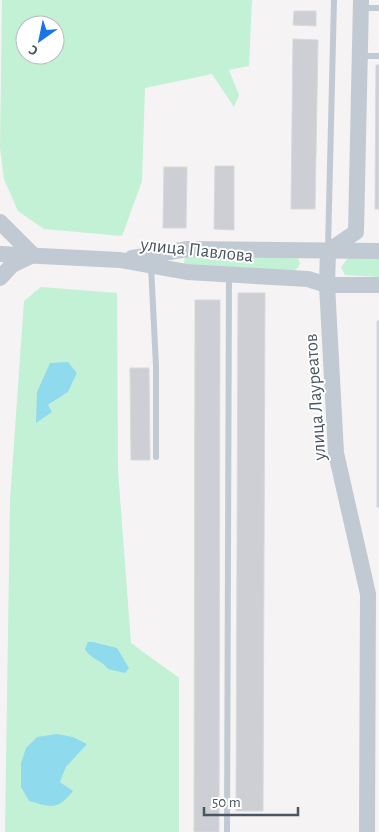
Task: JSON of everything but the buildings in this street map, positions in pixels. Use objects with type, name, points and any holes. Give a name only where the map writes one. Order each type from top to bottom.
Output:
[{"type":"street","points":[[328,251],[356,232],[361,4]]},
{"type":"street","points":[[0,222],[34,256]]},
{"type":"street","name":"улица Павлова","points":[[120,260],[188,249],[379,251]]},
{"type":"street","name":"улица Лауреатов","points":[[328,251],[327,285],[336,453],[368,594],[371,690],[367,832]]},
{"type":"street","points":[[0,254],[120,260]]},
{"type":"street","points":[[0,278],[12,265],[34,256]]},
{"type":"street","name":"улица Павлова","points":[[120,260],[187,272],[308,279],[327,285],[379,285]]},
{"type":"lane","points":[[328,251],[334,0]]},
{"type":"lane","points":[[361,4],[379,8]]},
{"type":"lane","points":[[360,56],[379,56]]},
{"type":"lane","points":[[151,266],[156,366],[156,457]]},
{"type":"lane","points":[[227,832],[229,274]]},
{"type":"green space","points":[[2,0],[252,0],[249,66],[229,70],[239,95],[234,107],[212,74],[145,88],[142,181],[122,236],[44,229],[18,211],[4,179],[0,148]]},
{"type":"green space","points":[[185,256],[298,258],[300,263],[298,268],[293,271],[184,264]]},
{"type":"green space","points":[[348,258],[379,258],[379,277],[345,275],[341,267]]},
{"type":"green space","points":[[41,287],[117,293],[118,471],[131,643],[179,678],[179,832],[5,832],[10,500],[24,301]],"holes":[[[67,362],[77,373],[68,392],[47,406]],[[86,744],[66,767],[60,782],[73,791],[21,763]]]},
{"type":"water","points":[[68,362],[77,373],[68,392],[48,405],[52,412],[36,423],[37,392],[50,363]]},
{"type":"water","points":[[88,642],[117,648],[129,668],[125,673],[108,669],[103,663],[87,652],[85,649]]},
{"type":"water","points":[[57,734],[73,737],[87,744],[66,767],[60,782],[73,791],[58,805],[48,806],[29,801],[21,787],[21,763],[26,748],[37,737]]}]
